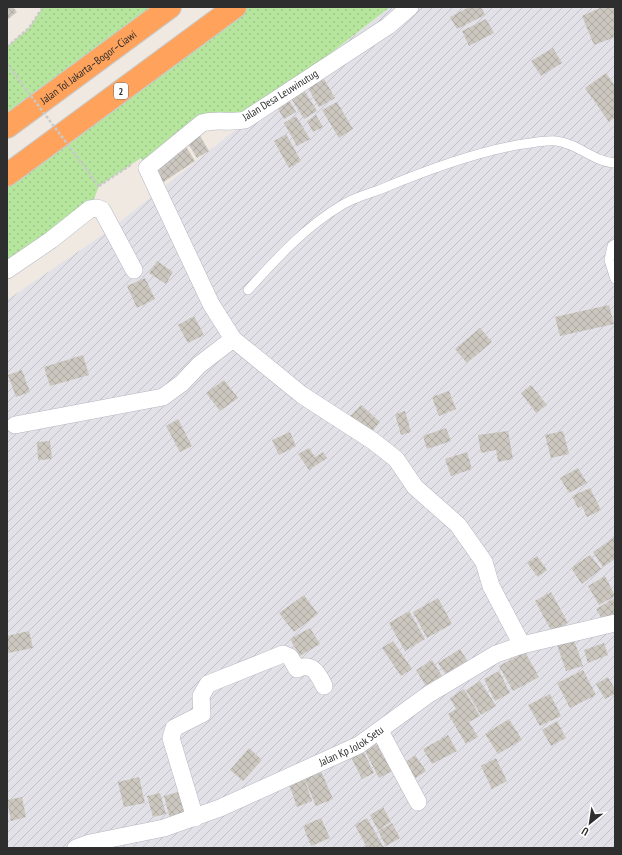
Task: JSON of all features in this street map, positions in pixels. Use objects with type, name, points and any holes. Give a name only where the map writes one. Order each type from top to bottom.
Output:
[{"type":"highway","name":"Jalan Tol Jakarta–Bogor–Ciawi","points":[[7,127],[170,7]]},
{"type":"highway","name":"2","points":[[7,175],[235,7]]},
{"type":"street","name":"Jalan Desa Leuwinutug","points":[[146,168],[202,123],[212,120],[235,122],[245,120],[388,26],[410,7]]},
{"type":"street","points":[[146,168],[211,304],[233,339],[302,395],[381,446],[396,459],[415,487],[458,525],[484,562],[491,586],[522,645]]},
{"type":"street","points":[[7,270],[51,240],[90,209],[97,208],[102,210],[134,270]]},
{"type":"street","points":[[15,425],[163,397],[182,383],[199,365],[233,339]]},
{"type":"street","name":"Jalan Kp Jolok Setu","points":[[76,848],[90,843],[164,828],[195,818],[359,744],[380,731],[429,694],[470,668],[496,654],[522,645],[615,623]]},
{"type":"street","points":[[195,818],[174,751],[172,732],[174,728],[202,714],[202,696],[208,684],[283,654],[290,657],[298,669],[306,666],[312,668],[319,676],[324,686]]},
{"type":"street","points":[[380,731],[418,802]]},
{"type":"lane","points":[[248,290],[294,240],[343,204],[400,181],[497,149],[540,142],[556,141],[569,144],[600,159],[615,163]]},
{"type":"lane","points":[[615,244],[612,246],[609,260],[615,279]]},
{"type":"path","points":[[7,47],[29,28],[43,7]]},
{"type":"path","points":[[7,64],[99,186],[142,158],[146,168]]},
{"type":"shaded area","points":[[390,7],[615,7],[615,848],[7,848],[7,300],[107,232]]},
{"type":"green space","points":[[43,7],[168,7],[7,127],[7,47],[29,28]]},
{"type":"green space","points":[[235,7],[390,7],[245,120],[212,120],[147,168],[141,158],[99,186],[90,209],[7,270],[7,175]]},
{"type":"building","points":[[7,7],[13,7],[17,12],[7,20]]},
{"type":"building","points":[[469,7],[481,7],[485,15],[457,29],[450,17]]},
{"type":"building","points":[[602,7],[614,7],[615,37],[594,45],[582,16]]},
{"type":"building","points":[[486,19],[494,33],[469,46],[462,31]]},
{"type":"building","points":[[553,48],[562,63],[541,76],[531,61]]},
{"type":"building","points":[[606,73],[615,86],[615,117],[609,122],[585,88]]},
{"type":"building","points":[[324,79],[335,98],[319,107],[308,88]]},
{"type":"building","points":[[304,90],[317,111],[304,119],[291,98]]},
{"type":"building","points":[[289,100],[296,112],[284,119],[277,107]]},
{"type":"building","points":[[337,102],[353,129],[339,138],[322,110]]},
{"type":"building","points":[[316,115],[323,127],[313,132],[307,121]]},
{"type":"building","points":[[296,116],[310,139],[297,146],[284,123]]},
{"type":"building","points":[[199,134],[209,151],[197,158],[187,142]]},
{"type":"building","points":[[286,134],[301,161],[289,168],[274,141]]},
{"type":"building","points":[[185,145],[195,161],[162,183],[151,167]]},
{"type":"building","points":[[157,261],[173,272],[166,284],[149,273]]},
{"type":"building","points":[[145,278],[155,299],[137,308],[127,286]]},
{"type":"building","points":[[609,305],[614,324],[560,336],[555,317]]},
{"type":"building","points":[[194,316],[204,335],[188,343],[178,325]]},
{"type":"building","points":[[480,328],[492,342],[467,363],[455,349]]},
{"type":"building","points":[[83,355],[89,375],[50,386],[44,367]]},
{"type":"building","points":[[22,370],[30,392],[16,397],[8,375]]},
{"type":"building","points":[[224,380],[238,398],[220,411],[206,393]]},
{"type":"building","points":[[531,385],[547,405],[536,413],[521,393]]},
{"type":"building","points":[[449,391],[456,409],[439,416],[432,397]]},
{"type":"building","points":[[361,405],[380,422],[369,435],[349,417]]},
{"type":"building","points":[[405,411],[411,432],[401,435],[395,414]]},
{"type":"building","points":[[178,419],[192,446],[180,452],[166,426]]},
{"type":"building","points":[[446,428],[451,441],[427,449],[423,436]]},
{"type":"building","points":[[508,431],[513,459],[498,462],[496,450],[481,453],[478,435]]},
{"type":"building","points":[[563,431],[569,454],[551,458],[545,435]]},
{"type":"building","points":[[290,432],[296,446],[279,455],[272,440]]},
{"type":"building","points":[[50,441],[52,459],[38,460],[37,442]]},
{"type":"building","points":[[309,448],[315,457],[323,452],[327,458],[309,470],[298,454]]},
{"type":"building","points":[[467,452],[472,469],[451,476],[445,459]]},
{"type":"building","points":[[578,468],[587,483],[569,493],[560,478]]},
{"type":"building","points":[[590,488],[601,510],[587,517],[582,506],[578,508],[572,496]]},
{"type":"building","points":[[615,537],[615,559],[603,567],[593,552]]},
{"type":"building","points":[[590,555],[601,569],[582,584],[571,568]]},
{"type":"building","points":[[537,556],[547,570],[538,577],[527,563]]},
{"type":"building","points":[[605,576],[615,596],[599,605],[588,586]]},
{"type":"building","points":[[551,592],[568,623],[552,632],[535,601]]},
{"type":"building","points":[[304,595],[318,614],[294,632],[279,613]]},
{"type":"building","points":[[438,598],[452,624],[427,638],[413,612]]},
{"type":"building","points":[[615,598],[615,618],[605,624],[596,609]]},
{"type":"building","points":[[409,611],[425,639],[405,651],[389,623]]},
{"type":"building","points":[[310,628],[320,644],[300,656],[290,639]]},
{"type":"building","points":[[29,631],[33,648],[8,653],[7,636]]},
{"type":"building","points":[[574,640],[583,666],[566,671],[557,645]]},
{"type":"building","points":[[393,641],[412,669],[401,676],[382,648]]},
{"type":"building","points":[[604,643],[608,655],[588,663],[584,650]]},
{"type":"building","points":[[460,649],[470,665],[448,678],[438,663]]},
{"type":"building","points":[[525,652],[539,677],[513,691],[499,666]]},
{"type":"building","points":[[432,660],[445,681],[429,691],[416,670]]},
{"type":"building","points":[[583,670],[596,695],[570,708],[557,683]]},
{"type":"building","points":[[499,671],[510,693],[495,701],[484,679]]},
{"type":"building","points":[[608,677],[615,689],[615,694],[605,699],[596,684]]},
{"type":"building","points":[[480,681],[496,706],[481,715],[466,690]]},
{"type":"building","points":[[464,689],[480,716],[469,722],[478,737],[466,744],[448,714],[456,709],[450,698]]},
{"type":"building","points":[[550,694],[561,716],[540,726],[528,705]]},
{"type":"building","points":[[509,719],[522,740],[498,754],[485,734]]},
{"type":"building","points":[[557,721],[566,738],[551,746],[542,730]]},
{"type":"building","points":[[448,735],[457,751],[432,764],[423,749]]},
{"type":"building","points":[[382,742],[396,769],[379,778],[365,751]]},
{"type":"building","points":[[249,748],[262,760],[243,781],[230,770]]},
{"type":"building","points":[[363,751],[374,773],[362,779],[351,757]]},
{"type":"building","points":[[415,755],[426,771],[414,779],[403,764]]},
{"type":"building","points":[[496,758],[507,781],[492,789],[481,766]]},
{"type":"building","points":[[321,771],[333,799],[316,806],[304,778]]},
{"type":"building","points":[[139,777],[145,803],[124,807],[118,782]]},
{"type":"building","points":[[304,778],[312,801],[297,807],[289,784]]},
{"type":"building","points":[[182,791],[188,814],[170,819],[164,796]]},
{"type":"building","points":[[160,793],[166,814],[153,817],[147,796]]},
{"type":"building","points":[[22,797],[26,817],[11,821],[7,800]]},
{"type":"building","points":[[383,807],[391,822],[378,830],[370,815]]},
{"type":"building","points":[[321,818],[330,838],[311,846],[303,826]]},
{"type":"building","points":[[367,818],[384,848],[363,848],[366,846],[355,825]]},
{"type":"building","points":[[392,823],[400,838],[386,846],[378,831]]}]
